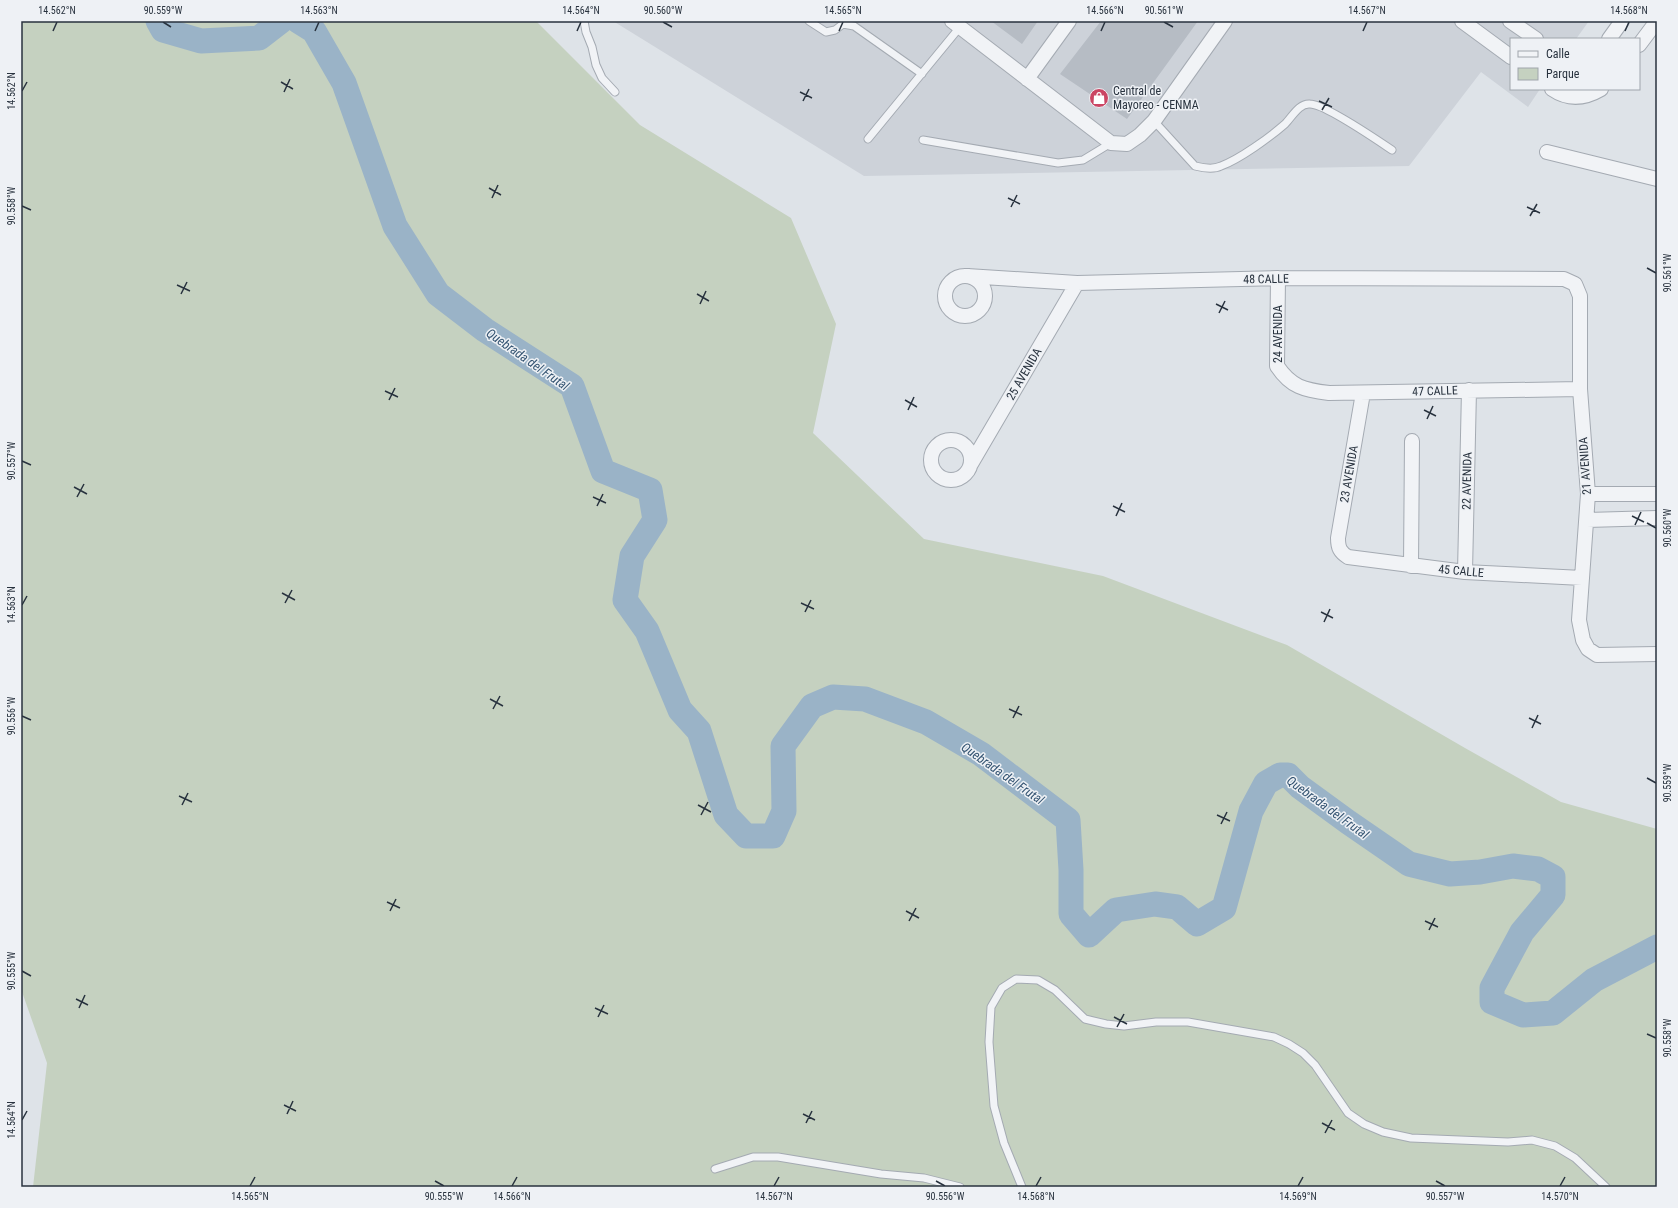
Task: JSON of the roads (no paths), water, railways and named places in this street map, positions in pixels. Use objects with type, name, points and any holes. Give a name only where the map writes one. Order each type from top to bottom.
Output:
[{"type":"street","points":[[1027,79],[1069,21]]},
{"type":"street","points":[[956,24],[1111,143],[1128,144],[1140,135],[1154,121],[1225,21]]},
{"type":"street","points":[[1462,21],[1510,56]]},
{"type":"street","points":[[1610,38],[1622,21]]},
{"type":"street","points":[[1640,44],[1657,21]]},
{"type":"street","points":[[1516,23],[1535,38]]},
{"type":"street","points":[[1554,90],[1568,98],[1582,96],[1598,90]]},
{"type":"street","points":[[1547,152],[1657,179]]},
{"type":"street","name":"48 CALLE","points":[[967,276],[1077,283],[1278,278],[1564,279]]},
{"type":"street","name":"24 AVENIDA","points":[[1278,278],[1277,366],[1283,376],[1292,383]]},
{"type":"street","name":"21 AVENIDA","points":[[1564,279],[1575,284],[1580,296],[1580,389],[1588,494],[1578,620],[1583,640],[1588,649],[1597,655],[1657,654]]},
{"type":"street","name":"25 AVENIDA","points":[[971,464],[1077,283]]},
{"type":"street","name":"47 CALLE","points":[[1292,383],[1307,391],[1328,393],[1580,389]]},
{"type":"street","name":"22 AVENIDA","points":[[1465,572],[1469,390]]},
{"type":"street","name":"23 AVENIDA","points":[[1342,554],[1339,549],[1338,538],[1363,393]]},
{"type":"street","points":[[1412,441],[1412,566]]},
{"type":"street","points":[[1588,494],[1657,494]]},
{"type":"street","points":[[1587,520],[1657,518]]},
{"type":"street","name":"45 CALLE","points":[[1342,554],[1348,557],[1465,572],[1582,578]]},
{"type":"lane","points":[[584,21],[596,64],[602,78],[615,92]]},
{"type":"lane","points":[[809,21],[826,32],[835,30],[843,24],[854,26],[922,74]]},
{"type":"lane","points":[[868,140],[922,74],[956,24]]},
{"type":"lane","points":[[1154,121],[1194,166],[1202,168],[1221,167],[1259,144],[1285,124],[1298,109],[1304,105],[1310,104],[1321,106],[1392,150]]},
{"type":"lane","points":[[923,140],[1058,163],[1084,160],[1111,143]]},
{"type":"lane","points":[[1022,1187],[1004,1143],[994,1106],[989,1042],[991,1007],[1002,988],[1016,979],[1038,980],[1055,990],[1085,1019],[1106,1024],[1124,1026],[1156,1022],[1188,1022],[1274,1037],[1290,1044],[1303,1053],[1315,1065],[1348,1113],[1364,1124],[1383,1132],[1410,1138],[1508,1142],[1532,1140],[1555,1146],[1576,1158],[1606,1187]]},
{"type":"lane","points":[[715,1169],[753,1157],[778,1157],[881,1174],[924,1178],[960,1187]]},
{"type":"waterway","name":"Quebrada del Frutal","points":[[158,21],[163,30],[201,41],[259,38],[281,21]]},
{"type":"waterway","name":"Quebrada del Frutal","points":[[298,21],[314,31],[344,83],[395,226],[438,294],[485,330],[572,386],[603,471],[650,490],[655,520],[632,556],[625,600],[647,631],[680,710],[699,731],[726,815],[746,836],[773,836],[784,811],[783,746],[812,706],[833,697],[865,699],[926,722],[981,754],[1068,820],[1071,870],[1071,914],[1089,935],[1116,910],[1155,904],[1177,907],[1197,924],[1224,908],[1251,811],[1266,783],[1280,775],[1288,775],[1300,787],[1409,864],[1450,874],[1480,872],[1513,866],[1538,869],[1553,877],[1553,895],[1522,932],[1492,988],[1492,1002],[1523,1015],[1553,1013],[1594,980],[1657,947]]},
{"type":"place","name":"Central de Mayoreo - CENMA","points":[[1099,98]]}]
